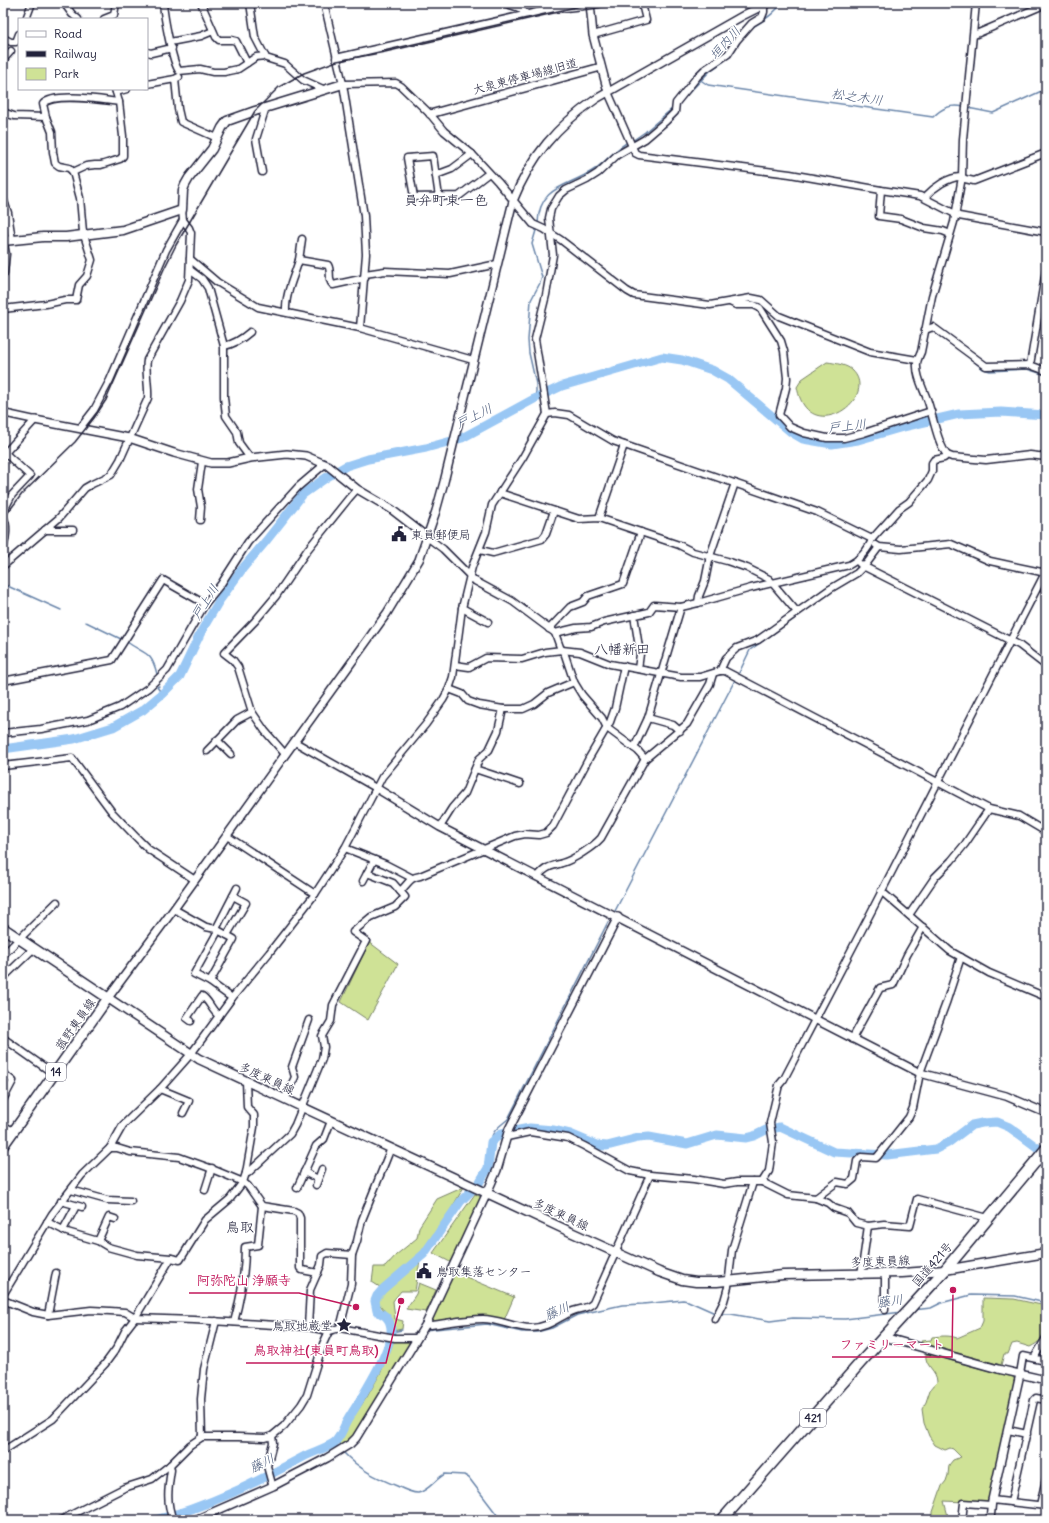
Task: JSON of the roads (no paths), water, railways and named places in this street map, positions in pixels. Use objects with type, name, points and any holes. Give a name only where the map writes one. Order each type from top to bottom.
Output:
[{"type":"highway","name":"国道421号","points":[[722,1520],[884,1337],[946,1270],[1045,1150]]},
{"type":"main road","points":[[3,241],[85,235],[128,228],[182,210],[183,190],[185,185],[212,149],[222,128],[230,120],[342,84]]},
{"type":"main road","points":[[3,244],[5,254],[3,273]]},
{"type":"main road","name":"菰野東員線","points":[[3,928],[108,998],[3,1146]]},
{"type":"main road","name":"多度東員線","points":[[108,998],[191,1054],[331,1121],[670,1277],[696,1282],[729,1282],[783,1275],[885,1274],[946,1270],[1046,1253]]},
{"type":"street","points":[[26,18],[32,3]]},
{"type":"street","points":[[64,3],[77,18]]},
{"type":"street","points":[[109,18],[114,15],[116,3]]},
{"type":"street","points":[[148,84],[179,77],[179,71],[176,68],[163,3]]},
{"type":"street","points":[[201,3],[219,40],[236,41],[246,64]]},
{"type":"street","points":[[250,3],[255,37],[266,56],[269,59],[285,64],[304,80],[323,89]]},
{"type":"street","points":[[324,3],[342,84],[364,216],[366,254],[360,328]]},
{"type":"street","points":[[504,3],[520,8],[527,14]]},
{"type":"street","points":[[336,58],[576,3]]},
{"type":"street","points":[[590,3],[593,35],[608,92],[634,153],[639,155],[790,174],[881,190],[902,192],[925,197],[957,215],[1046,232]]},
{"type":"street","points":[[593,35],[646,20],[642,4],[647,3]]},
{"type":"street","points":[[976,3],[976,34],[966,108],[963,139],[963,178],[957,215],[936,279],[921,352],[916,366],[941,445],[947,455],[952,457],[986,460],[1030,455],[1046,457]]},
{"type":"street","points":[[108,998],[227,836],[387,613],[419,560],[436,511],[513,201],[526,172],[538,153],[555,133],[581,110],[608,92],[766,4]]},
{"type":"street","points":[[3,1296],[47,1222],[82,1175],[110,1148],[123,1125],[160,1089],[191,1054],[232,998],[315,894],[345,848],[382,777],[426,724],[449,689],[455,665],[462,608],[472,568],[486,532],[492,505],[523,457],[534,434],[547,414],[535,339],[546,295],[553,255],[553,243],[550,232],[549,218],[551,209],[559,196],[566,190],[588,180],[618,155],[645,139],[670,116],[697,77],[704,70],[728,54],[737,40],[752,23],[762,17],[766,4]]},
{"type":"street","points":[[976,34],[1045,4]]},
{"type":"street","points":[[148,52],[151,53],[214,31]]},
{"type":"street","points":[[3,38],[16,42],[18,37]]},
{"type":"street","points":[[3,60],[11,51]]},
{"type":"street","points":[[179,71],[200,69],[213,72],[224,72],[238,69],[256,57],[266,56]]},
{"type":"street","name":"大泉東停車場線旧道","points":[[430,114],[602,67]]},
{"type":"street","points":[[175,79],[181,122],[217,138]]},
{"type":"street","points":[[342,84],[398,84],[404,88],[430,114],[444,131],[472,154],[535,225],[550,232],[634,295],[710,305],[751,298],[761,300],[779,316],[870,352],[917,360]]},
{"type":"street","points":[[73,172],[86,166],[101,166],[123,156],[123,136],[116,90]]},
{"type":"street","points":[[3,309],[46,304],[65,300],[76,300],[79,285],[87,276],[92,260],[83,232],[78,188],[73,172],[70,168],[59,166],[55,163],[52,132],[43,104],[46,100],[70,97],[119,102]]},
{"type":"street","points":[[262,172],[256,139],[266,108]]},
{"type":"street","points":[[3,112],[14,116],[46,117]]},
{"type":"street","points":[[925,197],[943,183],[951,179],[963,178],[974,181],[1046,153]]},
{"type":"street","points":[[436,175],[452,169],[472,154]]},
{"type":"street","points":[[439,197],[433,156],[407,158],[414,197],[439,197],[459,196],[489,173]]},
{"type":"street","points":[[881,190],[879,216],[901,219],[924,228],[943,231],[950,234]]},
{"type":"street","points":[[3,198],[8,213],[12,240]]},
{"type":"street","points":[[3,566],[59,518],[85,488],[111,475],[120,460],[148,398],[149,388],[146,367],[147,360],[180,301],[189,280],[191,233],[183,220],[182,210]]},
{"type":"street","points":[[80,428],[94,410],[110,380],[166,250],[183,220]]},
{"type":"street","points":[[286,312],[290,284],[295,275],[302,239]]},
{"type":"street","points":[[190,259],[217,282],[253,305],[360,328],[473,360]]},
{"type":"street","points":[[299,260],[328,265],[330,269],[330,281],[333,285],[384,271],[450,274],[497,264]]},
{"type":"street","points":[[190,270],[202,279],[208,288],[224,346],[224,397],[226,416],[237,432],[239,443],[250,458]]},
{"type":"street","points":[[1030,365],[1046,270]]},
{"type":"street","points":[[730,302],[736,305],[754,305],[760,308],[781,341],[784,351],[787,378],[779,415],[790,427],[804,433],[827,438],[844,438],[932,413]]},
{"type":"street","points":[[926,330],[933,327],[986,366],[1030,365],[1046,371]]},
{"type":"street","points":[[224,346],[239,341],[250,332]]},
{"type":"street","points":[[3,413],[129,438],[202,462],[228,463],[250,458],[294,454],[306,456],[326,465],[357,489],[391,509],[443,549],[470,576],[481,584],[512,601],[555,633],[565,655],[574,682],[582,695],[602,718],[607,728],[634,748],[645,759]]},
{"type":"street","points":[[547,414],[555,413],[569,415],[606,437],[624,445],[817,512],[872,541],[879,547],[907,549],[951,544],[990,561],[1046,572],[784,1079],[779,1085],[770,1119],[774,1142],[769,1170],[762,1182]]},
{"type":"street","points":[[3,512],[12,495],[30,476],[4,453],[35,420]]},
{"type":"street","points":[[598,518],[624,445]]},
{"type":"street","points":[[555,633],[576,628],[591,627],[649,612],[654,605],[681,607],[698,604],[773,583],[849,565],[857,561],[899,509],[909,502],[928,480],[932,471],[932,463],[934,460],[944,458],[947,455]]},
{"type":"street","points":[[200,520],[201,507],[198,489],[202,462]]},
{"type":"street","points":[[3,733],[41,729],[88,720],[120,707],[148,688],[167,670],[205,604],[251,538],[298,487],[326,465]]},
{"type":"street","points":[[698,604],[699,596],[705,581],[710,556],[735,484]]},
{"type":"street","points":[[285,754],[265,731],[252,712],[238,667],[233,660],[224,653],[255,621],[276,596],[308,549],[357,489]]},
{"type":"street","points":[[500,492],[579,519],[598,518],[678,545],[693,552],[747,568],[770,579],[797,612]]},
{"type":"street","points":[[480,550],[493,553],[542,539],[546,534],[554,511]]},
{"type":"street","points":[[3,517],[5,520],[6,537],[3,551]]},
{"type":"street","points":[[45,530],[72,530]]},
{"type":"street","points":[[549,629],[570,607],[583,602],[588,596],[623,584],[641,532]]},
{"type":"street","points":[[720,671],[726,658],[737,648],[758,640],[830,589],[857,573],[879,547]]},
{"type":"street","points":[[857,561],[864,566],[1010,640],[1019,645],[1046,666]]},
{"type":"street","points":[[3,681],[112,660],[163,580],[205,604]]},
{"type":"street","points":[[634,748],[648,718],[681,607]]},
{"type":"street","points":[[462,608],[488,622]]},
{"type":"street","points":[[634,616],[640,654],[638,669]]},
{"type":"street","points":[[455,665],[469,667],[486,658],[520,660],[545,652],[562,650],[580,652],[600,661],[687,678],[700,677],[725,671],[988,809],[1019,816],[1046,832]]},
{"type":"street","points":[[400,891],[412,878],[515,836],[526,834],[539,835],[546,833],[553,826],[589,758],[607,728],[615,708],[624,666]]},
{"type":"street","points":[[538,876],[543,870],[553,864],[562,863],[594,846],[601,838],[645,759],[680,731],[691,719],[710,684],[713,674]]},
{"type":"street","points":[[449,689],[462,694],[468,701],[489,707],[503,709],[528,708],[548,693],[574,682]]},
{"type":"street","points":[[440,827],[452,808],[465,793],[479,759],[489,750],[498,731],[503,709]]},
{"type":"street","points":[[207,751],[237,720],[252,712]]},
{"type":"street","points":[[648,718],[673,725],[680,731]]},
{"type":"street","points":[[217,740],[231,754]]},
{"type":"street","points":[[295,742],[376,788],[440,827],[485,848],[920,1073],[1000,1094],[1046,1113]]},
{"type":"street","points":[[3,766],[72,758],[112,812],[134,836],[148,849],[195,880]]},
{"type":"street","points":[[475,769],[520,784]]},
{"type":"street","points":[[909,915],[935,877],[945,868],[965,844],[988,809]]},
{"type":"street","points":[[227,836],[315,894]]},
{"type":"street","points":[[345,848],[412,878]]},
{"type":"street","points":[[363,881],[374,860]]},
{"type":"street","points":[[246,1174],[290,1134],[295,1125],[322,1059],[324,1047],[322,1036],[331,1021],[333,1004],[366,941],[353,932],[371,917],[395,907],[405,897],[392,883],[367,872]]},
{"type":"street","points":[[232,998],[210,982],[194,974],[237,888]]},
{"type":"street","points":[[881,891],[950,952],[989,974],[1046,997]]},
{"type":"street","points":[[227,935],[246,904],[233,896]]},
{"type":"street","points":[[3,955],[57,902]]},
{"type":"street","points":[[174,909],[206,927],[217,930],[234,940],[210,982]]},
{"type":"street","points":[[195,1520],[273,1486],[327,1458],[350,1444],[363,1427],[425,1325],[485,1192],[497,1170],[508,1134],[618,917]]},
{"type":"street","points":[[852,1039],[880,988],[893,985],[907,955],[923,928]]},
{"type":"street","points":[[3,978],[33,949]]},
{"type":"street","points":[[816,1198],[837,1182],[848,1184],[854,1179],[857,1162],[861,1157],[876,1158],[909,1117],[913,1108],[920,1073],[946,1003],[960,957]]},
{"type":"street","points":[[191,1021],[187,1018],[202,996],[206,998],[212,1011],[219,1016]]},
{"type":"street","points":[[285,1099],[295,1077],[292,1067],[309,1020]]},
{"type":"street","points":[[3,1038],[54,1074]]},
{"type":"street","points":[[3,1073],[13,1081],[3,1100]]},
{"type":"street","points":[[47,1222],[63,1230],[98,1241],[108,1247],[137,1255],[180,1260],[206,1220],[230,1199],[243,1182],[246,1174],[254,1127],[254,1115],[247,1107],[246,1081]]},
{"type":"street","points":[[160,1089],[191,1100],[183,1113]]},
{"type":"street","points":[[297,1188],[316,1146],[324,1139],[331,1121]]},
{"type":"street","points":[[3,1125],[14,1131]]},
{"type":"street","points":[[508,1134],[530,1132],[568,1138],[630,1171],[650,1175],[694,1179],[724,1184],[738,1182],[762,1182],[788,1195],[816,1198],[828,1202],[834,1208],[848,1213],[856,1223],[868,1226],[884,1224],[910,1226],[917,1199],[988,1218]]},
{"type":"street","points":[[110,1148],[130,1152],[179,1157],[212,1168],[243,1182],[248,1186],[262,1206],[258,1245],[246,1247],[244,1282],[234,1322]]},
{"type":"street","points":[[340,1328],[351,1284],[352,1255],[358,1241],[362,1220],[391,1148]]},
{"type":"street","points":[[205,1190],[212,1168]]},
{"type":"street","points":[[316,1185],[322,1169]]},
{"type":"street","points":[[304,1172],[318,1179]]},
{"type":"street","points":[[425,1325],[492,1319],[522,1327],[532,1328],[553,1323],[574,1311],[590,1307],[650,1175]]},
{"type":"street","points":[[715,1318],[724,1301],[729,1282],[732,1250],[753,1182]]},
{"type":"street","points":[[71,1190],[107,1200],[131,1201]]},
{"type":"street","points":[[62,1201],[79,1206],[63,1230]]},
{"type":"street","points":[[262,1206],[294,1210],[298,1213],[300,1218],[300,1268],[302,1270],[318,1273]]},
{"type":"street","points":[[98,1241],[109,1217],[115,1219]]},
{"type":"street","points":[[861,1275],[868,1226]]},
{"type":"street","points":[[308,1327],[310,1290],[321,1265],[322,1256],[327,1254],[352,1255]]},
{"type":"street","points":[[3,1452],[53,1419],[106,1364],[171,1258]]},
{"type":"street","points":[[48,1316],[56,1272]]},
{"type":"street","points":[[885,1274],[885,1310]]},
{"type":"street","points":[[3,1300],[32,1312],[48,1316],[91,1310],[125,1312],[135,1318],[234,1322],[308,1327],[329,1331],[340,1328],[395,1338],[418,1336]]},
{"type":"street","points":[[202,1437],[201,1399],[204,1369],[216,1321]]},
{"type":"street","points":[[61,1520],[124,1488],[152,1479],[170,1465],[190,1445],[202,1437],[265,1438],[272,1436],[284,1426],[302,1405],[307,1395],[323,1344],[329,1331]]},
{"type":"street","points":[[884,1337],[1046,1380]]},
{"type":"street","points":[[1034,1358],[1046,1338]]},
{"type":"street","points":[[990,1520],[992,1503],[1023,1356],[1046,1361]]},
{"type":"street","points":[[1011,1502],[1034,1400],[1038,1398],[1046,1400]]},
{"type":"street","points":[[1008,1430],[1026,1434]]},
{"type":"street","points":[[272,1436],[273,1444],[267,1466],[272,1484]]},
{"type":"street","points":[[170,1465],[171,1470],[168,1488],[169,1509],[173,1520]]},
{"type":"street","points":[[962,1520],[964,1503],[1011,1502],[1043,1506],[1046,1479]]},
{"type":"waterway","name":"垣内川","points":[[751,28],[776,11],[782,3]]},
{"type":"waterway","points":[[977,31],[978,13]]},
{"type":"waterway","points":[[973,71],[976,37]]},
{"type":"waterway","name":"垣内川","points":[[680,102],[710,71],[723,62],[726,58]]},
{"type":"waterway","name":"松之木川","points":[[702,81],[708,85],[933,117],[940,111],[950,106],[964,107]]},
{"type":"waterway","name":"松之木川","points":[[968,108],[993,113],[1046,89]]},
{"type":"waterway","points":[[632,141],[674,107]]},
{"type":"waterway","points":[[538,223],[543,202],[549,195],[556,189],[592,171],[628,142]]},
{"type":"waterway","points":[[534,399],[536,384],[529,353],[528,340],[531,300],[542,277],[532,244],[537,227]]},
{"type":"waterway","points":[[932,330],[949,343]]},
{"type":"waterway","points":[[965,354],[983,369],[990,371],[1027,369],[1046,375]]},
{"type":"waterway","name":"戸上川","points":[[3,749],[74,739],[113,727],[143,710],[180,676],[202,630],[219,601],[243,568],[303,494],[327,477],[346,466],[368,459],[426,448],[462,438],[534,399],[562,386],[662,357],[682,360],[712,370],[728,379],[791,432],[803,439],[832,444],[858,440],[903,427],[959,414],[1001,412],[1046,415]]},
{"type":"waterway","points":[[3,584],[61,610]]},
{"type":"waterway","points":[[738,675],[750,650],[794,619]]},
{"type":"waterway","points":[[86,622],[121,639]]},
{"type":"waterway","points":[[127,642],[150,657],[157,674]]},
{"type":"waterway","points":[[615,911],[736,678]]},
{"type":"waterway","points":[[159,686],[157,687],[162,694]]},
{"type":"waterway","points":[[491,1142],[494,1132],[508,1119],[609,920]]},
{"type":"waterway","points":[[155,1520],[175,1515],[232,1493],[335,1442],[375,1374],[389,1343],[391,1333],[390,1322],[384,1315],[377,1311],[375,1301],[377,1296],[383,1289],[424,1254],[461,1201],[479,1183],[488,1168],[491,1142],[502,1133],[530,1128],[553,1130],[570,1134],[596,1145],[607,1146],[638,1138],[649,1137],[687,1144],[717,1135],[746,1138],[766,1130],[780,1127],[834,1152],[887,1155],[936,1149],[948,1143],[972,1125],[997,1122],[1009,1127],[1046,1154]]},
{"type":"waterway","name":"藤川","points":[[913,1310],[931,1308],[941,1303],[971,1295],[1015,1296],[1046,1303]]},
{"type":"waterway","name":"藤川","points":[[424,1330],[487,1324],[522,1332],[537,1332],[552,1328],[577,1315],[622,1305],[683,1300],[715,1313]]},
{"type":"waterway","name":"藤川","points":[[721,1314],[731,1314],[770,1321],[793,1318],[845,1319],[902,1312]]},
{"type":"waterway","name":"藤川","points":[[392,1332],[402,1330]]},
{"type":"waterway","name":"藤川","points":[[334,1443],[339,1448]]},
{"type":"waterway","points":[[343,1452],[356,1464],[368,1472],[404,1490],[418,1493],[426,1490],[445,1474],[464,1475],[469,1478],[501,1520]]},
{"type":"railway","points":[[3,519],[22,494],[75,442],[106,400],[176,245],[255,111],[279,87],[304,73],[337,61],[385,52],[554,13],[627,3]]},
{"type":"place","name":"東員郵便局","points":[[399,534]]},
{"type":"place","name":"鳥取集落センター","points":[[424,1271]]},
{"type":"place","name":"ファミリーマート","points":[[953,1290]]},
{"type":"place","name":"鳥取神社(東員町鳥取)","points":[[401,1301]]},
{"type":"place","name":"阿弥陀山 浄願寺","points":[[356,1307]]},
{"type":"place","name":"鳥取地蔵堂","points":[[344,1325]]},
{"type":"district","name":"員弁町東一色","points":[[446,200]]},
{"type":"district","name":"八幡新田","points":[[622,649]]},
{"type":"district","name":"鳥取","points":[[240,1227]]}]
